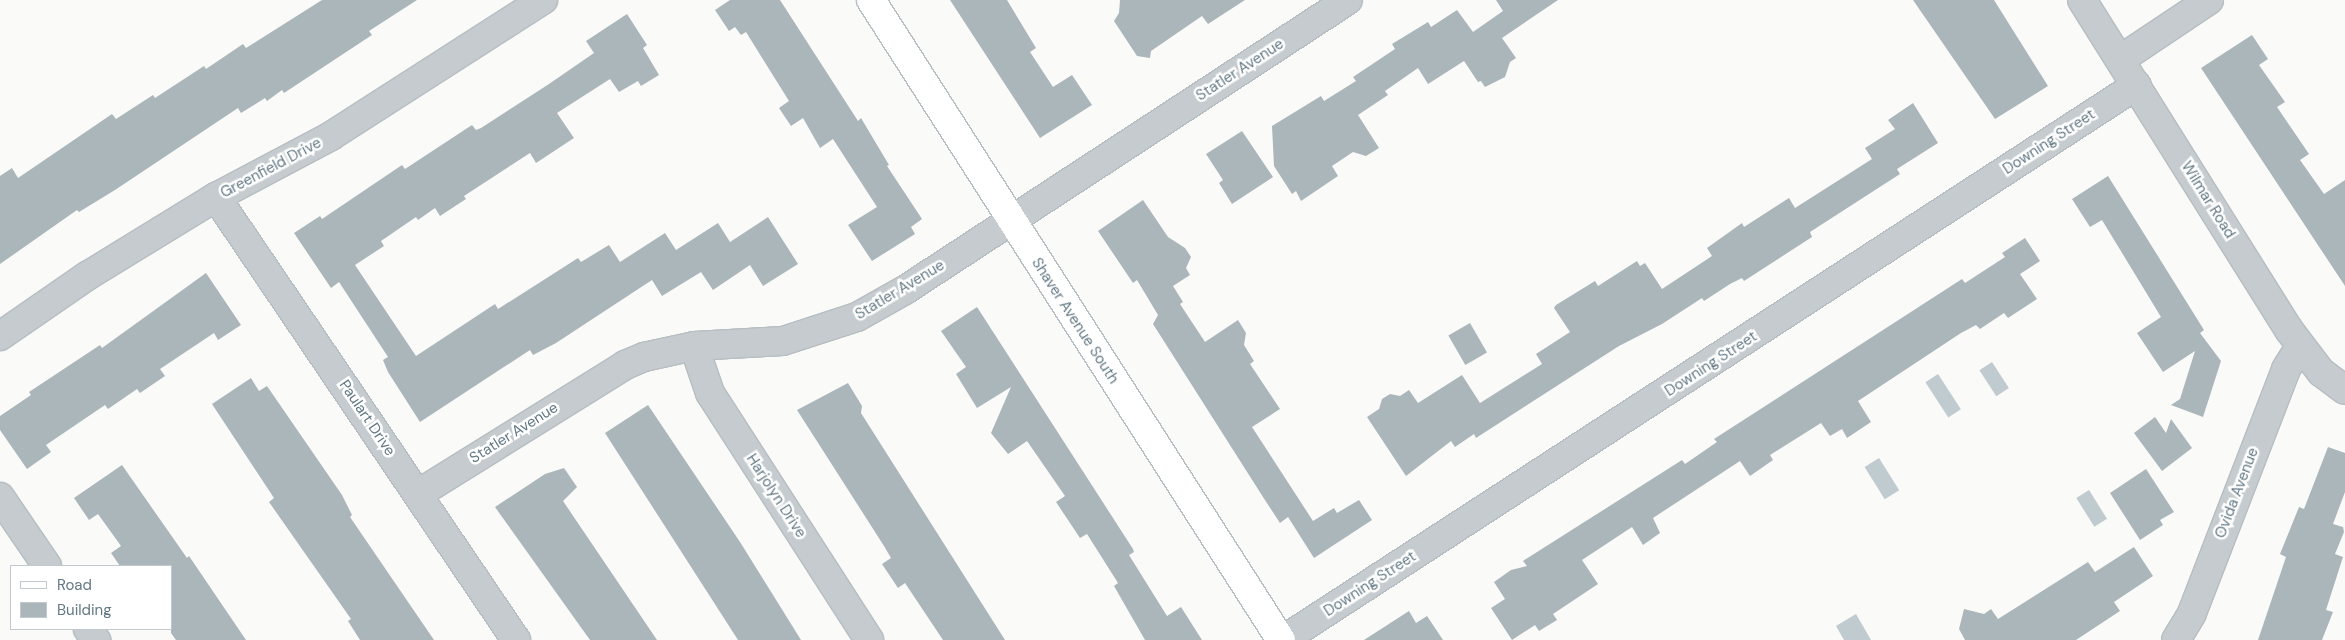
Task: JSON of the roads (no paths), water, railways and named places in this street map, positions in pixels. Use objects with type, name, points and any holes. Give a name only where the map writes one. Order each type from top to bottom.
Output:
[{"type":"street","name":"Greenfield Drive","points":[[0,336],[87,276],[216,197],[331,136],[542,0]]},
{"type":"street","name":"Shaver Avenue South","points":[[871,0],[1009,219],[1282,640]]},
{"type":"street","name":"Statler Avenue","points":[[418,494],[625,365],[669,349],[783,341],[850,320],[905,290],[1009,219],[1348,0]]},
{"type":"street","name":"Wilmar Road","points":[[2082,0],[2121,59],[2136,86],[2300,346],[2321,372],[2345,390]]},
{"type":"street","points":[[2121,59],[2209,0]]},
{"type":"street","name":"Downing Street","points":[[1282,640],[2136,86]]},
{"type":"street","name":"Paulart Drive","points":[[216,197],[516,640]]},
{"type":"street","name":"Harjolyn Drive","points":[[694,346],[710,393],[869,640]]},
{"type":"street","name":"Ovida Avenue","points":[[2176,640],[2192,613],[2286,369],[2300,346]]},
{"type":"street","points":[[0,496],[46,565]]}]
